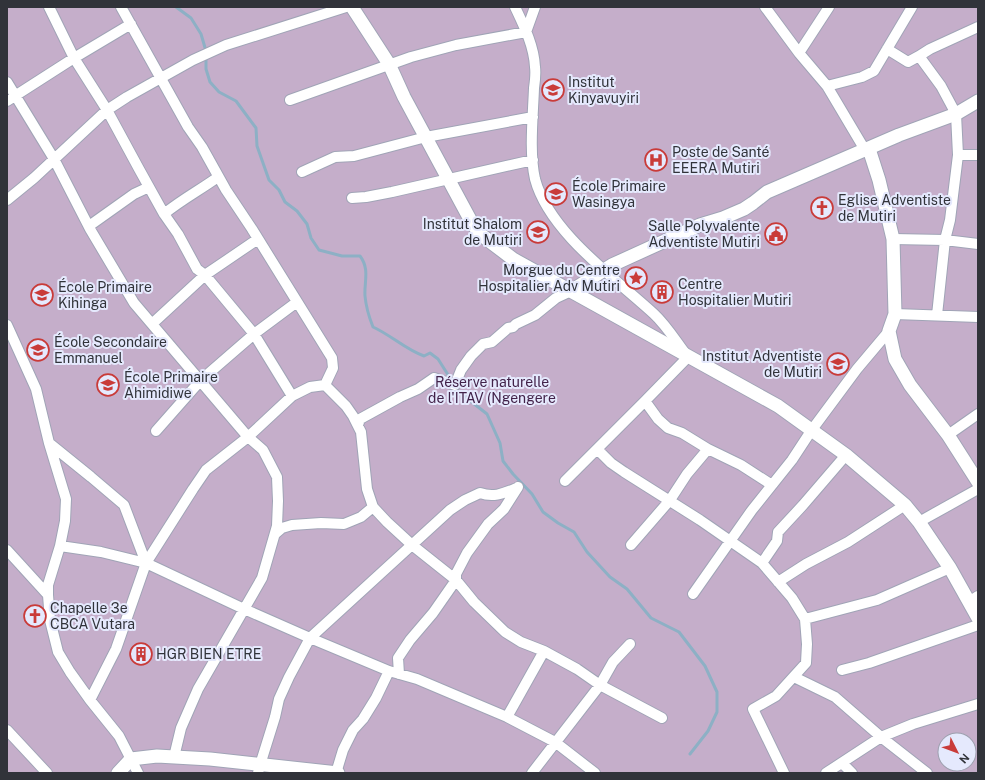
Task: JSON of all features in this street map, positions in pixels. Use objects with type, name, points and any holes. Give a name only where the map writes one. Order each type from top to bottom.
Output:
[{"type":"street","points":[[49,7],[74,58],[107,110],[164,214],[178,234],[197,269],[205,275],[254,334],[292,396]]},
{"type":"street","points":[[121,7],[188,127],[202,147],[218,177],[332,358],[333,368],[325,385]]},
{"type":"street","points":[[7,200],[34,178],[107,110],[127,97],[193,60],[226,45],[346,7]]},
{"type":"street","points":[[352,7],[389,64],[404,97],[472,223],[480,234],[513,259],[778,406],[846,455],[905,505],[920,522],[950,568],[973,599],[978,618]]},
{"type":"street","points":[[515,7],[532,48],[535,67],[533,160],[536,179],[542,197],[568,236],[655,316],[688,357]]},
{"type":"street","points":[[526,32],[535,7]]},
{"type":"street","points":[[798,53],[829,7]]},
{"type":"street","points":[[826,86],[862,77],[874,71],[912,7]]},
{"type":"street","points":[[693,594],[752,510],[792,460],[811,431],[857,369],[889,331],[895,314],[893,239],[879,180],[867,149],[826,86],[798,53],[768,9]]},
{"type":"street","points":[[11,99],[74,58],[131,24]]},
{"type":"street","points":[[887,49],[908,62],[930,49],[978,27]]},
{"type":"street","points":[[290,100],[389,64],[456,45],[526,32]]},
{"type":"street","points":[[919,56],[941,86],[956,114],[958,155],[950,220],[945,240],[937,315]]},
{"type":"street","points":[[7,82],[11,99],[54,159],[89,226],[134,302],[248,437],[263,450],[277,477],[278,501],[275,534],[262,578],[198,689],[181,728],[174,757]]},
{"type":"street","points":[[358,425],[361,420],[360,419],[400,397],[418,390],[434,378],[455,385],[461,370],[483,344],[492,342],[506,329],[513,327],[535,315],[556,298],[571,291],[604,270],[632,255],[744,208],[767,192],[899,134],[956,114],[978,101]]},
{"type":"street","points":[[302,172],[335,157],[354,156],[426,137],[533,117]]},
{"type":"street","points":[[958,155],[978,155]]},
{"type":"street","points":[[352,198],[392,192],[448,178],[533,160]]},
{"type":"street","points":[[164,214],[177,203],[199,191],[218,177]]},
{"type":"street","points":[[89,226],[134,194],[149,186]]},
{"type":"street","points":[[153,323],[205,275],[258,239]]},
{"type":"street","points":[[893,239],[945,240],[978,244]]},
{"type":"street","points":[[156,431],[201,380],[254,334],[297,302]]},
{"type":"street","points":[[895,314],[978,317]]},
{"type":"street","points":[[7,325],[36,389],[49,443],[66,499],[65,521],[60,546],[48,585],[50,620],[58,652],[90,700],[119,736],[138,773]]},
{"type":"street","points":[[889,331],[895,359],[910,385],[948,435],[978,482]]},
{"type":"street","points":[[565,481],[688,357]]},
{"type":"street","points":[[325,385],[346,406],[358,425],[361,432],[367,489],[373,507],[387,522],[412,545],[456,580],[474,602],[505,632],[521,642],[544,650],[600,685],[662,718]]},
{"type":"street","points":[[90,700],[116,649],[146,563],[206,470],[248,437],[292,396],[310,387],[325,385]]},
{"type":"street","points":[[645,401],[658,419],[668,428],[741,465],[772,485]]},
{"type":"street","points":[[948,435],[978,414]]},
{"type":"street","points":[[49,443],[124,505],[146,563]]},
{"type":"street","points":[[631,545],[670,500],[708,448]]},
{"type":"street","points":[[598,449],[624,472],[670,500],[762,563],[792,598],[805,618],[807,644],[806,663],[776,696],[753,709],[784,773]]},
{"type":"street","points":[[762,563],[777,541],[778,532],[846,455]]},
{"type":"street","points":[[118,773],[131,758],[157,756],[210,759],[259,769],[337,773],[342,750],[353,730],[363,719],[394,672],[398,658],[410,640],[433,613],[456,580],[456,574],[467,553],[488,524],[504,509],[518,487],[499,495],[488,496],[480,493],[465,500],[450,510],[310,638],[279,699],[259,769]]},
{"type":"street","points":[[920,522],[978,489]]},
{"type":"street","points":[[778,582],[806,564],[848,542],[905,505]]},
{"type":"street","points":[[275,534],[282,528],[292,525],[321,523],[344,524],[361,517],[373,507]]},
{"type":"street","points":[[60,546],[101,552],[146,563],[310,638],[394,672],[417,679],[507,717],[555,742],[595,773]]},
{"type":"street","points":[[7,550],[48,595]]},
{"type":"street","points":[[805,618],[877,600],[950,568]]},
{"type":"street","points":[[842,670],[869,663],[978,625]]},
{"type":"street","points":[[532,773],[600,685],[613,662],[630,644]]},
{"type":"street","points":[[507,717],[544,650]]},
{"type":"street","points":[[794,677],[835,697],[881,738],[927,773]]},
{"type":"street","points":[[826,773],[881,738],[913,724],[978,704]]},
{"type":"street","points":[[7,730],[47,773]]},
{"type":"street","points":[[842,763],[852,773]]},
{"type":"green space","name":"Réserve naturelle de l'ITAV (Ngengere","points":[[7,7],[978,7],[978,773],[7,773]]},
{"type":"waterway","points":[[176,7],[191,18],[201,34],[206,51]]},
{"type":"waterway","points":[[206,57],[206,69],[210,82],[219,92],[236,101],[256,128],[257,146],[269,180],[279,190],[285,202],[297,211],[307,224],[311,238],[319,250],[342,256],[360,256],[366,271],[365,300],[373,327],[417,353],[424,356],[430,353],[438,359],[452,381]]},
{"type":"waterway","points":[[455,386],[459,392],[487,414],[500,443],[503,461],[532,494],[543,512],[574,532],[587,552],[610,577],[627,589],[651,618],[679,632],[705,666],[717,692],[717,712],[708,731],[690,754]]},
{"type":"place","name":"Institut Kinyavuyiri","points":[[553,90]]},
{"type":"place","name":"Poste de Santé EEERA Mutiri","points":[[656,160]]},
{"type":"place","name":"École Primaire Wasingya","points":[[556,194]]},
{"type":"place","name":"Eglise Adventiste de Mutiri","points":[[822,208]]},
{"type":"place","name":"Institut Shalom de Mutiri","points":[[538,232]]},
{"type":"place","name":"Salle Polyvalente Adventiste Mutiri","points":[[776,234]]},
{"type":"place","name":"Morgue du Centre Hospitalier Adv Mutiri","points":[[636,278]]},
{"type":"place","name":"Centre Hospitalier Mutiri","points":[[662,292]]},
{"type":"place","name":"École Primaire Kihinga","points":[[42,295]]},
{"type":"place","name":"École Secondaire Emmanuel","points":[[38,350]]},
{"type":"place","name":"Institut Adventiste de Mutiri","points":[[838,364]]},
{"type":"place","name":"École Primaire Ahimidiwe","points":[[108,385]]},
{"type":"place","name":"Chapelle 3e CBCA Vutara","points":[[35,616]]},
{"type":"place","name":"HGR BIEN ETRE","points":[[141,654]]}]
